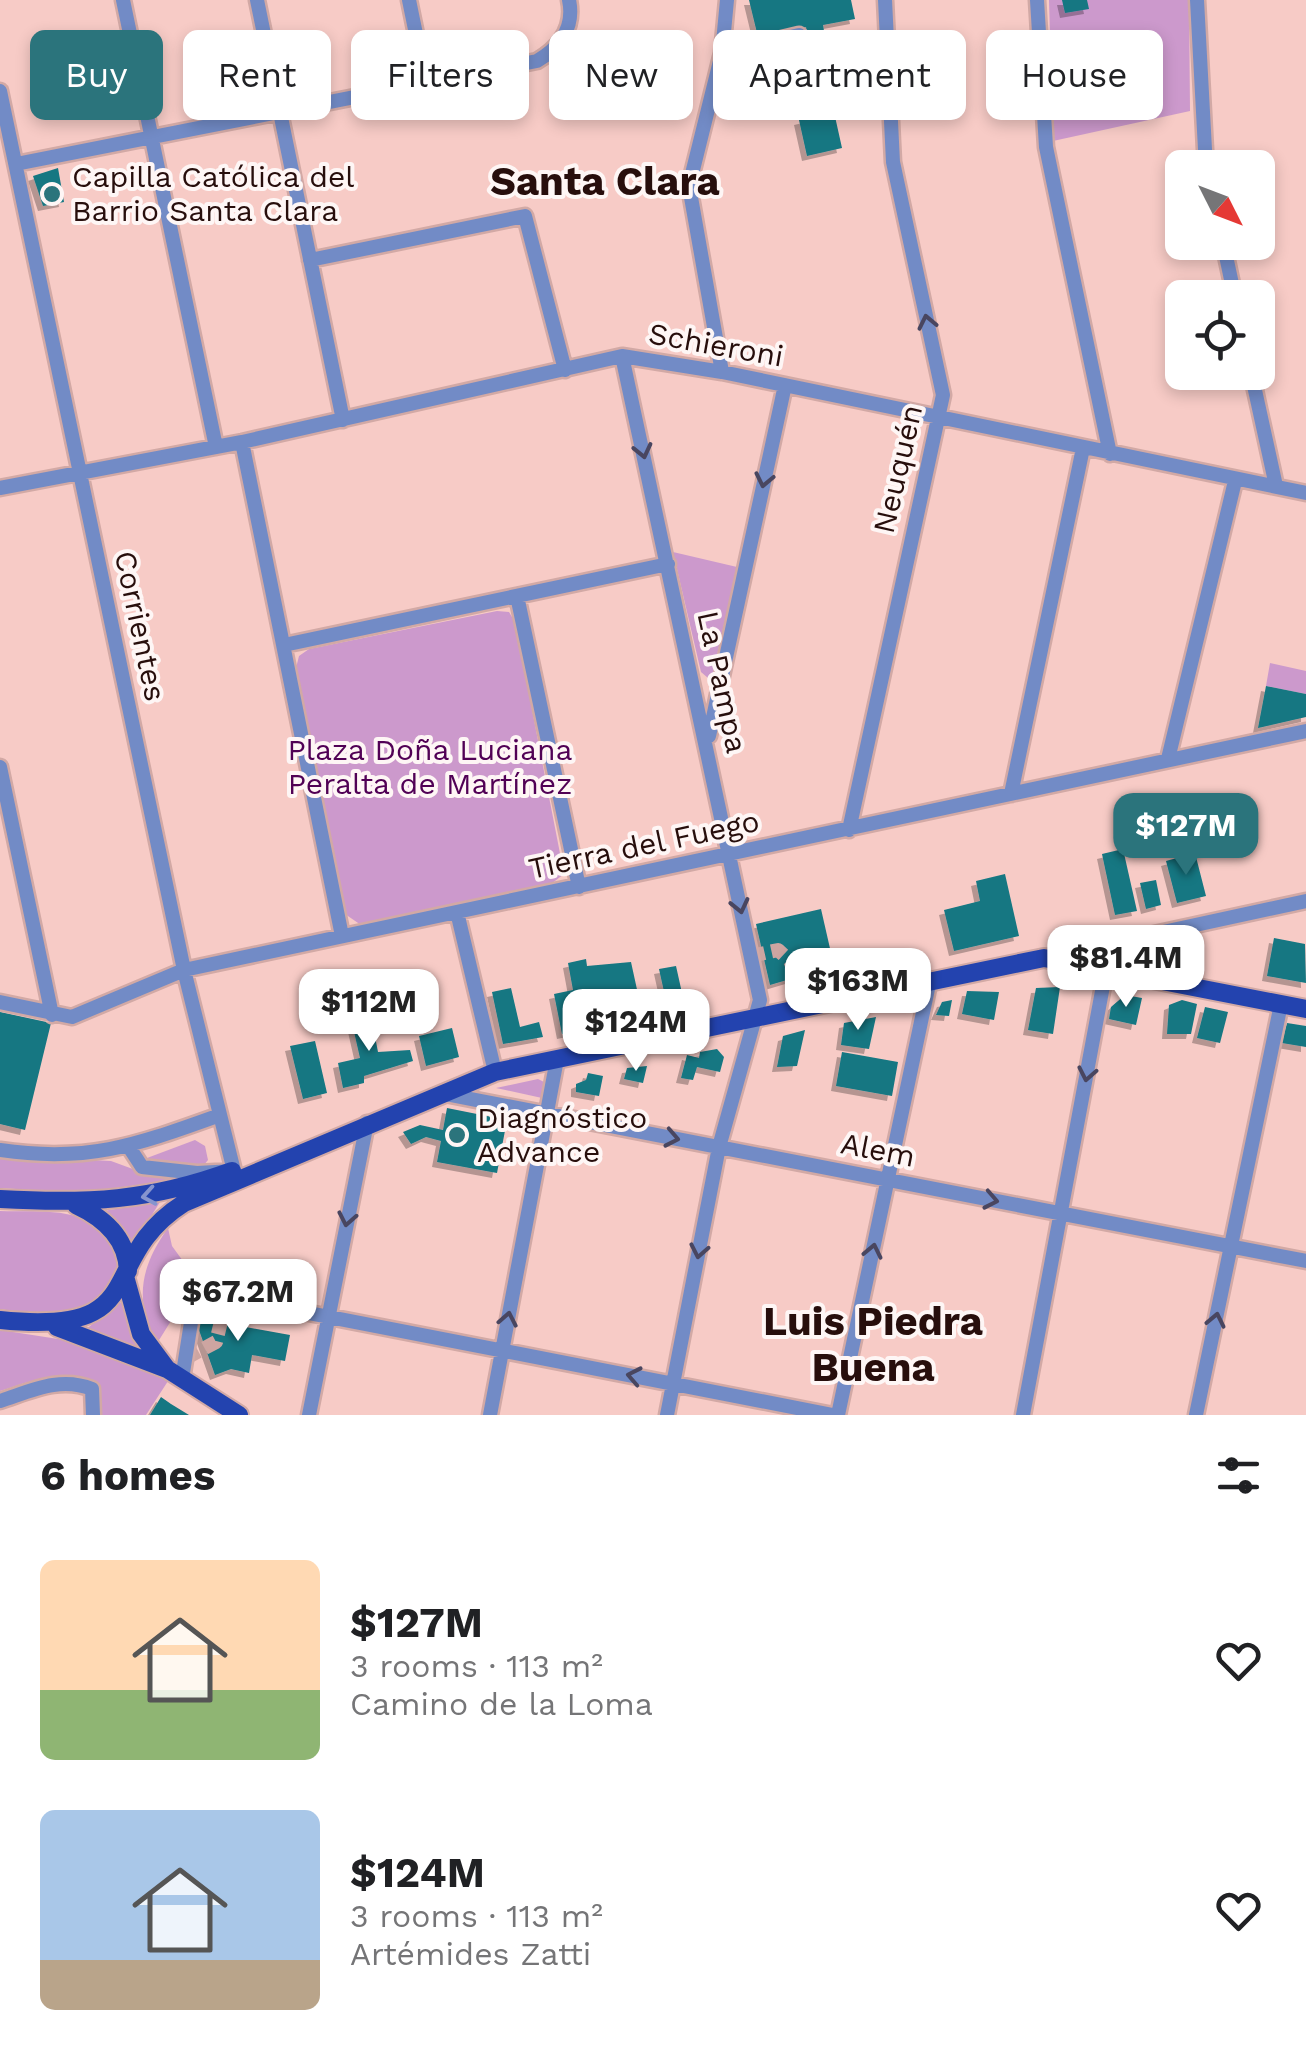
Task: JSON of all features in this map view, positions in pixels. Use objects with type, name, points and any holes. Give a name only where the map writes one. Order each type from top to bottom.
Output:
[{"type":"main road","points":[[52,1326],[75,1322],[105,1306],[127,1276],[152,1227],[166,1215],[276,1162],[495,1072],[1044,958],[1306,1009]]},
{"type":"main road","points":[[0,1199],[72,1203],[154,1196],[276,1162]]},
{"type":"main road","points":[[72,1203],[106,1222],[125,1255],[141,1334],[175,1374]]},
{"type":"main road","points":[[0,1320],[52,1326],[175,1374],[238,1415]]},
{"type":"street","points":[[123,0],[216,447]]},
{"type":"street","points":[[257,0],[263,30]]},
{"type":"street","points":[[408,0],[415,30]]},
{"type":"street","points":[[529,63],[558,48],[567,28],[569,0]]},
{"type":"street","points":[[724,30],[727,0]]},
{"type":"street","name":"Neuquén","points":[[849,830],[943,395],[893,162],[885,0]]},
{"type":"street","points":[[1036,0],[1046,147],[1110,454]]},
{"type":"street","points":[[1197,0],[1205,150]]},
{"type":"street","points":[[713,89],[689,186],[722,372]]},
{"type":"street","name":"Corrientes","points":[[0,90],[184,970],[217,1116],[234,1171]]},
{"type":"street","points":[[16,164],[244,120]]},
{"type":"street","points":[[281,120],[343,420]]},
{"type":"street","points":[[310,260],[525,216],[565,370]]},
{"type":"street","name":"Schieroni","points":[[0,488],[242,442],[622,356],[722,372],[1306,493]]},
{"type":"street","name":"La Pampa","points":[[622,356],[760,1000],[720,1147],[666,1415]]},
{"type":"street","points":[[707,742],[785,385]]},
{"type":"street","points":[[1255,390],[1276,486]]},
{"type":"street","points":[[242,442],[342,936]]},
{"type":"street","points":[[1012,794],[1083,448]]},
{"type":"street","points":[[1168,759],[1235,481]]},
{"type":"street","points":[[284,645],[668,564]]},
{"type":"street","points":[[517,596],[579,887]]},
{"type":"street","name":"Tierra del Fuego","points":[[0,1002],[72,1017],[184,970],[1306,731]]},
{"type":"street","points":[[0,766],[52,1015]]},
{"type":"street","points":[[1044,958],[1306,900]]},
{"type":"street","points":[[457,912],[495,1072]]},
{"type":"street","points":[[1023,1415],[1112,943]]},
{"type":"street","points":[[196,1295],[836,1415],[929,984]]},
{"type":"street","points":[[1196,1415],[1281,1004]]},
{"type":"street","points":[[490,1415],[557,1060]]},
{"type":"street","name":"Alem","points":[[439,1093],[1306,1260]]},
{"type":"street","points":[[0,1150],[88,1156],[129,1147],[217,1116]]},
{"type":"street","points":[[308,1415],[366,1123]]},
{"type":"street","points":[[129,1147],[142,1166],[197,1174],[234,1171]]},
{"type":"street","points":[[175,1374],[196,1295]]},
{"type":"street","points":[[196,1295],[225,1306]]},
{"type":"street","points":[[0,1401],[56,1383],[74,1382],[92,1389],[93,1415]]},
{"type":"green space","points":[[1049,0],[1189,0],[1190,111],[1163,117],[1163,30],[1050,30]]},
{"type":"green space","points":[[1052,120],[1149,120],[1053,141]]},
{"type":"green space","points":[[673,552],[737,567],[713,673],[708,678],[701,672]]},
{"type":"green space","name":"Plaza Doña Luciana Peralta de Martínez","points":[[497,611],[509,612],[515,622],[564,874],[551,884],[361,925],[345,914],[296,668],[299,656],[309,649]]},
{"type":"green space","points":[[1270,663],[1306,671],[1306,694],[1266,686]]},
{"type":"green space","points":[[538,1079],[546,1083],[542,1098],[496,1088]]},
{"type":"green space","points":[[195,1140],[205,1146],[208,1160],[203,1166],[146,1163],[147,1158]]},
{"type":"green space","points":[[0,1155],[111,1161],[141,1172],[182,1179],[79,1193],[0,1188]]},
{"type":"green space","points":[[160,1202],[135,1242],[129,1242],[103,1211]]},
{"type":"green space","points":[[0,1211],[60,1213],[93,1225],[113,1248],[117,1261],[111,1288],[101,1299],[75,1311],[43,1314],[0,1309]]},
{"type":"green space","points":[[168,1228],[172,1246],[196,1279],[190,1279],[187,1295],[156,1345],[145,1314],[143,1285],[151,1257]]},
{"type":"green space","points":[[124,1303],[142,1349],[138,1352],[85,1330]]},
{"type":"green space","points":[[0,1330],[84,1343],[170,1378],[146,1415],[102,1415],[95,1388],[73,1378],[49,1377],[0,1391]]},
{"type":"building","points":[[749,0],[851,0],[855,19],[823,25],[824,30],[756,30]]},
{"type":"building","points":[[1062,0],[1087,0],[1089,9],[1065,13]]},
{"type":"building","points":[[799,120],[836,120],[842,148],[807,156]]},
{"type":"building","name":"Capilla Católica del Barrio Santa Clara","points":[[58,168],[64,202],[43,206],[33,176]]},
{"type":"building","points":[[1266,686],[1306,694],[1306,717],[1258,728]]},
{"type":"building","points":[[1123,849],[1137,911],[1115,915],[1102,854]]},
{"type":"building","points":[[1195,853],[1206,896],[1177,903],[1166,861]]},
{"type":"building","points":[[1005,874],[1019,936],[954,951],[944,910],[980,901],[976,881]]},
{"type":"building","points":[[1156,880],[1161,905],[1146,909],[1140,883]]},
{"type":"building","points":[[821,909],[834,966],[770,985],[756,924]]},
{"type":"building","points":[[1274,938],[1305,944],[1306,983],[1267,976]]},
{"type":"building","points":[[586,959],[587,966],[631,962],[643,1017],[562,1034],[554,994],[573,990],[568,963]]},
{"type":"building","points":[[676,966],[682,993],[665,996],[659,969]]},
{"type":"building","points":[[1060,987],[1053,1034],[1028,1030],[1036,988]]},
{"type":"building","points":[[511,988],[520,1027],[539,1022],[543,1037],[503,1044],[492,992]]},
{"type":"building","points":[[967,991],[999,992],[994,1020],[962,1014]]},
{"type":"building","points":[[1125,995],[1142,998],[1136,1025],[1109,1019],[1111,1007]]},
{"type":"building","points":[[952,1000],[949,1016],[936,1015],[942,1002]]},
{"type":"building","points":[[1182,1000],[1197,1004],[1191,1034],[1167,1034],[1169,1005]]},
{"type":"building","points":[[1205,1007],[1228,1012],[1220,1043],[1197,1038]]},
{"type":"building","points":[[370,1011],[378,1052],[410,1050],[413,1061],[364,1076],[364,1083],[343,1088],[338,1063],[360,1058],[350,1014]]},
{"type":"building","points":[[0,1012],[51,1023],[25,1130],[0,1124]]},
{"type":"building","points":[[876,1017],[869,1049],[841,1045],[844,1023]]},
{"type":"building","points":[[1287,1023],[1306,1026],[1306,1047],[1282,1043]]},
{"type":"building","points":[[452,1028],[459,1057],[426,1066],[419,1036]]},
{"type":"building","points":[[805,1030],[797,1066],[777,1067],[783,1036]]},
{"type":"building","points":[[315,1041],[327,1093],[303,1099],[290,1046]]},
{"type":"building","points":[[717,1049],[724,1057],[720,1072],[697,1067],[693,1080],[681,1078],[687,1055],[699,1058],[700,1052]]},
{"type":"building","points":[[842,1052],[898,1062],[892,1096],[836,1086]]},
{"type":"building","points":[[647,1066],[643,1083],[624,1079],[627,1068]]},
{"type":"building","points":[[588,1073],[603,1076],[599,1096],[576,1092],[576,1084],[586,1080]]},
{"type":"building","points":[[447,1108],[507,1120],[497,1173],[437,1162],[441,1141],[426,1137],[411,1144],[403,1132],[420,1125],[443,1130]]},
{"type":"building","points":[[213,1309],[218,1322],[290,1335],[285,1361],[252,1355],[249,1373],[231,1369],[215,1375],[194,1316]]},
{"type":"building","points":[[161,1397],[171,1404],[189,1415],[150,1415]]},
{"type":"tunnel","points":[[751,956],[778,950],[791,962],[801,1010]]},
{"type":"tunnel","points":[[186,1358],[216,1342],[227,1297]]},
{"type":"place","name":"Capilla Católica del Barrio Santa Clara","points":[[52,194]]},
{"type":"place","name":"Diagnóstico Advance","points":[[457,1135]]},
{"type":"district","name":"Santa Clara","points":[[605,181]]},
{"type":"district","name":"Luis Piedra Buena","points":[[873,1344]]}]
